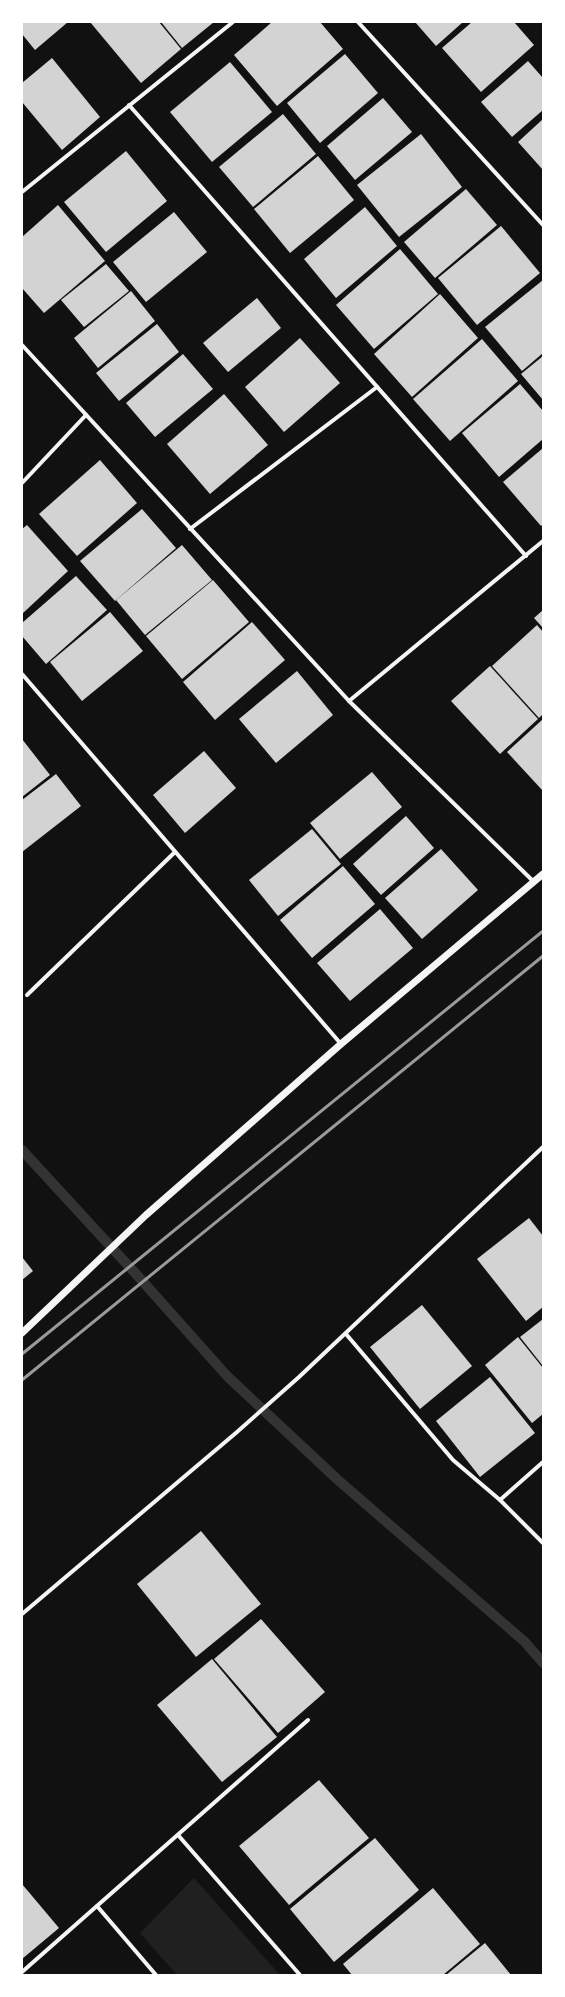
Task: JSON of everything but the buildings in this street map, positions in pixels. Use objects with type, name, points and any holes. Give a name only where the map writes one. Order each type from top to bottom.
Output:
[{"type":"street","points":[[22,192],[233,22]]},
{"type":"street","points":[[358,22],[543,225]]},
{"type":"street","points":[[129,105],[526,556]]},
{"type":"street","points":[[22,345],[349,701],[534,882]]},
{"type":"street","points":[[190,529],[376,386]]},
{"type":"street","points":[[22,482],[86,415]]},
{"type":"street","points":[[349,701],[543,541]]},
{"type":"street","points":[[22,674],[174,853],[340,1044]]},
{"type":"street","points":[[27,995],[174,853]]},
{"type":"street","points":[[22,1333],[146,1215],[340,1044],[543,874]]},
{"type":"street","points":[[22,1614],[237,1432],[299,1377],[543,1147]]},
{"type":"street","points":[[346,1334],[453,1460],[500,1500],[543,1543]]},
{"type":"street","points":[[500,1500],[543,1462]]},
{"type":"street","points":[[22,1972],[308,1720]]},
{"type":"street","points":[[178,1835],[300,1975]]},
{"type":"street","points":[[97,1906],[156,1975]]},
{"type":"shaded area","points":[[194,1878],[280,1975],[177,1975],[140,1933]]},
{"type":"waterway","points":[[22,1150],[228,1377],[338,1480],[525,1642],[543,1663]]},
{"type":"railway","points":[[22,1354],[543,931]]},
{"type":"railway","points":[[22,1380],[543,956]]}]
